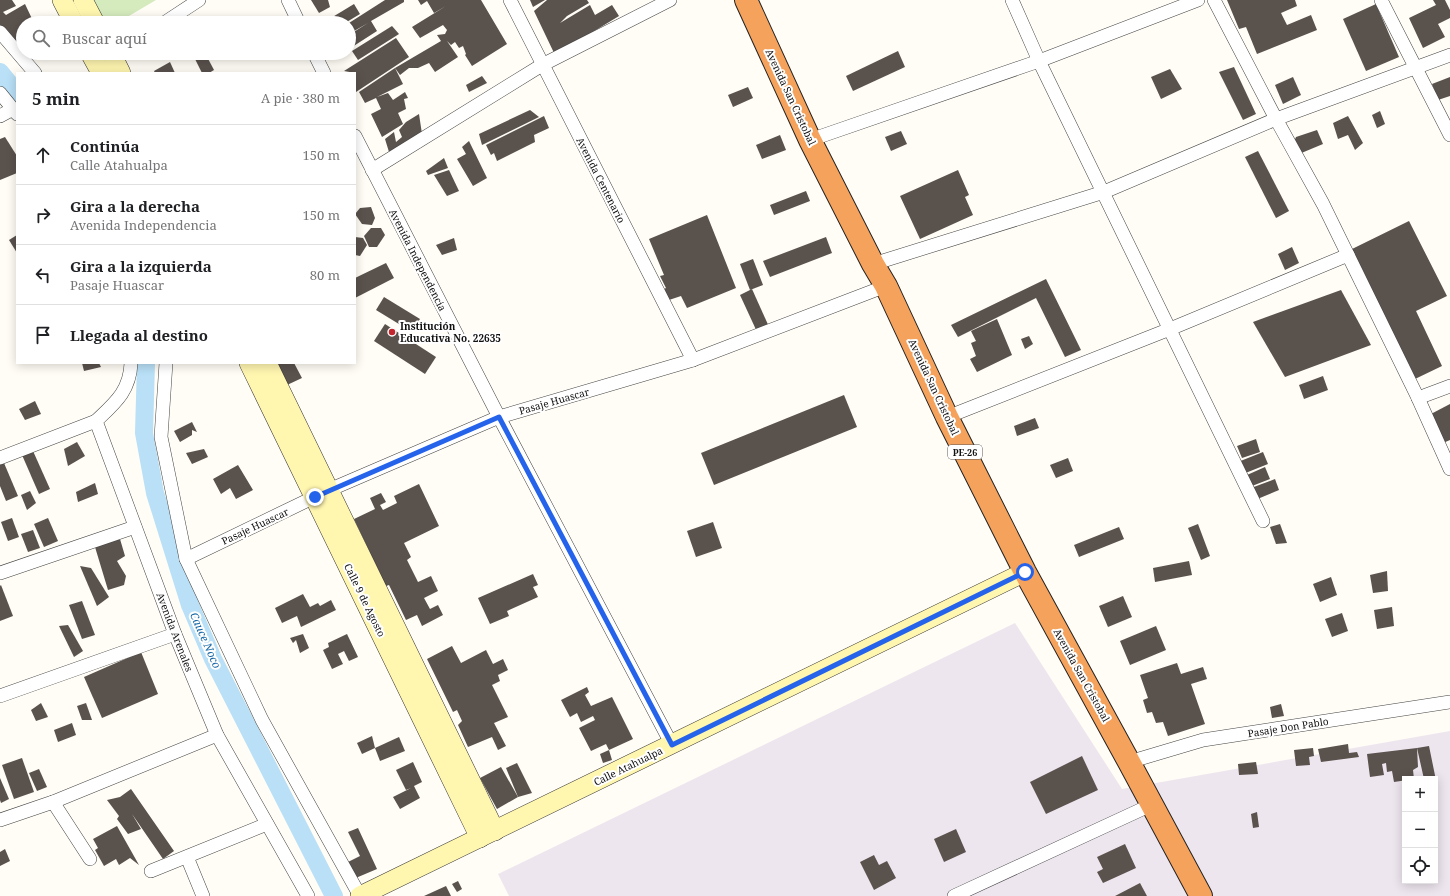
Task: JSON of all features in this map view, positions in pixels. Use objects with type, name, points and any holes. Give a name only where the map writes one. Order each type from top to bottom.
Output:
[{"type":"highway","name":"Avenida San Cristobal","points":[[746,0],[810,140],[872,264],[886,286],[948,417],[1025,572],[1201,896]]},
{"type":"street","points":[[62,0],[70,16]]},
{"type":"street","points":[[83,0],[91,16]]},
{"type":"street","points":[[175,16],[200,0]]},
{"type":"street","points":[[288,0],[296,16]]},
{"type":"street","name":"Avenida Centenario","points":[[510,0],[694,360]]},
{"type":"street","points":[[372,170],[542,65],[670,0]]},
{"type":"street","points":[[1012,0],[1039,61],[1263,521]]},
{"type":"street","points":[[810,140],[1039,61],[1198,0]]},
{"type":"street","points":[[1214,0],[1276,119],[1323,204],[1418,398],[1450,469]]},
{"type":"street","points":[[1381,0],[1450,135]]},
{"type":"street","points":[[0,33],[16,51]]},
{"type":"street","points":[[872,264],[1104,192],[1276,119],[1450,55]]},
{"type":"street","points":[[24,60],[34,72]]},
{"type":"street","points":[[318,60],[324,72]]},
{"type":"street","points":[[0,93],[15,111],[0,116]]},
{"type":"street","name":"Avenida Independencia","points":[[356,138],[499,417],[672,745]]},
{"type":"street","points":[[948,417],[1170,329],[1348,255]]},
{"type":"street","name":"Pasaje Huascar","points":[[186,559],[322,494],[499,417],[694,360],[886,286]]},
{"type":"street","points":[[0,458],[96,421],[120,398],[126,386],[132,364]]},
{"type":"street","points":[[166,364],[161,437],[186,559],[262,720],[360,896]]},
{"type":"street","name":"Calle 9 de Agosto","points":[[250,364],[322,494],[488,835]]},
{"type":"street","name":"Calle 9 de Agosto","points":[[267,364],[322,494]]},
{"type":"street","points":[[1418,398],[1450,386]]},
{"type":"street","name":"Avenida Arenales","points":[[96,421],[175,634],[217,735],[308,896]]},
{"type":"street","points":[[0,573],[135,527]]},
{"type":"street","name":"Calle Atahualpa","points":[[360,896],[488,835],[1025,572]]},
{"type":"street","points":[[0,696],[175,634]]},
{"type":"street","name":"Pasaje Don Pablo","points":[[1129,762],[1203,740],[1450,702]]},
{"type":"street","points":[[0,820],[53,802],[217,735]]},
{"type":"street","points":[[53,802],[90,859]]},
{"type":"street","points":[[954,896],[1151,805]]},
{"type":"street","points":[[150,871],[267,824]]},
{"type":"street","points":[[187,857],[203,896]]},
{"type":"shaded area","points":[[1015,623],[1122,789],[1450,731],[1450,896],[509,896],[498,874]]},
{"type":"green space","points":[[90,0],[156,0],[129,16],[98,16]]},
{"type":"building","points":[[0,0],[12,0],[16,6],[3,12],[6,15],[25,4],[31,16],[16,16],[16,44],[0,28]]},
{"type":"building","points":[[311,0],[328,0],[330,7],[319,13]]},
{"type":"building","points":[[385,0],[404,0],[404,2],[371,21],[377,31],[356,44],[356,31],[368,23],[356,30],[356,19]]},
{"type":"building","points":[[418,0],[481,0],[507,44],[472,66],[465,55],[463,46],[459,48],[455,42],[451,45],[447,41],[458,57],[435,72],[429,63],[418,68],[409,68],[400,75],[395,68],[441,41],[437,35],[445,34],[447,30],[443,25],[420,38],[412,27],[446,6],[434,13],[427,1],[421,5]]},
{"type":"building","points":[[530,0],[545,0],[533,7]]},
{"type":"building","points":[[547,0],[587,0],[589,3],[567,16],[560,23],[590,5],[595,15],[612,5],[619,16],[555,55],[534,11]]},
{"type":"building","points":[[1227,0],[1295,0],[1297,6],[1281,13],[1287,25],[1311,15],[1317,30],[1257,54],[1246,27],[1239,29]]},
{"type":"building","points":[[1433,0],[1445,0],[1450,10],[1450,18],[1438,24],[1445,37],[1423,48],[1409,18],[1436,5]]},
{"type":"building","points":[[354,4],[360,14],[356,16],[334,16]]},
{"type":"building","points":[[1376,4],[1399,57],[1366,71],[1343,19]]},
{"type":"building","points":[[392,26],[399,34],[358,60],[356,57],[356,48]]},
{"type":"building","points":[[396,38],[409,57],[356,92],[356,72],[344,71]]},
{"type":"building","points":[[898,51],[905,67],[853,91],[846,76]]},
{"type":"building","points":[[196,60],[209,60],[214,70],[211,72],[202,72]]},
{"type":"building","points":[[170,62],[175,72],[154,72]]},
{"type":"building","points":[[1234,67],[1256,114],[1243,120],[1219,72]]},
{"type":"building","points":[[395,68],[403,84],[377,97],[388,93],[393,100],[405,92],[408,98],[404,99],[406,109],[398,113],[403,124],[382,137],[371,114],[381,109],[376,98],[365,103],[359,92]]},
{"type":"building","points":[[1170,69],[1182,89],[1161,99],[1151,77]]},
{"type":"building","points":[[482,76],[487,83],[469,92],[466,85]]},
{"type":"building","points":[[1293,77],[1301,95],[1283,104],[1275,85]]},
{"type":"building","points":[[1450,77],[1450,96],[1438,100],[1432,84]]},
{"type":"building","points":[[748,87],[753,98],[733,107],[728,95]]},
{"type":"building","points":[[530,110],[539,117],[482,145],[479,134]]},
{"type":"building","points":[[1380,111],[1385,124],[1377,128],[1372,115]]},
{"type":"building","points":[[419,114],[422,134],[400,153],[389,152],[385,139],[394,132],[396,142],[402,137],[399,130],[406,122]]},
{"type":"building","points":[[544,116],[549,128],[534,135],[535,142],[497,161],[494,153],[491,155],[486,145]]},
{"type":"building","points":[[1348,116],[1363,143],[1355,150],[1348,135],[1338,139],[1333,123]]},
{"type":"building","points":[[1317,130],[1323,144],[1299,154],[1293,144],[1296,137]]},
{"type":"building","points":[[901,131],[907,144],[891,151],[885,137]]},
{"type":"building","points":[[780,135],[786,150],[762,159],[756,145]]},
{"type":"building","points":[[5,137],[16,154],[16,173],[0,180],[0,139]]},
{"type":"building","points":[[469,141],[487,178],[473,186],[457,159],[466,154],[462,147]]},
{"type":"building","points":[[1258,151],[1289,211],[1276,218],[1245,157]]},
{"type":"building","points":[[444,158],[448,168],[428,175],[426,171]]},
{"type":"building","points":[[449,170],[459,191],[447,196],[434,175]]},
{"type":"building","points":[[958,170],[969,195],[965,197],[973,215],[920,239],[900,196]]},
{"type":"building","points":[[806,191],[810,201],[774,215],[770,205]]},
{"type":"building","points":[[371,207],[375,218],[372,225],[362,224],[356,215],[356,213],[360,208]]},
{"type":"building","points":[[707,215],[736,288],[687,308],[681,296],[666,301],[664,289],[666,288],[660,276],[664,275],[649,239]]},
{"type":"building","points":[[1409,221],[1447,296],[1416,311],[1442,366],[1415,379],[1350,250]]},
{"type":"building","points":[[371,228],[381,228],[385,235],[377,247],[369,247],[364,236]]},
{"type":"building","points":[[16,236],[16,251],[9,240]]},
{"type":"building","points":[[356,237],[363,238],[367,245],[360,256],[356,255]]},
{"type":"building","points":[[826,237],[832,253],[770,277],[763,261]]},
{"type":"building","points":[[454,238],[457,250],[442,255],[436,245]]},
{"type":"building","points":[[1292,247],[1299,263],[1285,270],[1278,254]]},
{"type":"building","points":[[753,259],[763,285],[750,290],[740,264]]},
{"type":"building","points":[[386,263],[394,278],[356,297],[356,278]]},
{"type":"building","points":[[1046,279],[1081,350],[1065,357],[1036,298],[958,337],[951,325]]},
{"type":"building","points":[[752,289],[770,329],[758,334],[740,295]]},
{"type":"building","points":[[1341,290],[1371,345],[1285,377],[1253,322]]},
{"type":"building","points":[[384,297],[420,319],[412,332],[376,310]]},
{"type":"building","points":[[997,319],[1012,355],[977,372],[970,359],[976,356],[971,343],[976,341],[971,331]]},
{"type":"building","points":[[385,324],[436,357],[425,374],[374,341]]},
{"type":"building","points":[[1029,336],[1033,344],[1025,349],[1021,339]]},
{"type":"building","points":[[82,364],[100,364],[101,367],[84,371]]},
{"type":"building","points":[[277,364],[295,364],[302,378],[287,385]]},
{"type":"building","points":[[1323,376],[1328,390],[1304,399],[1299,385]]},
{"type":"building","points":[[844,395],[857,427],[714,485],[701,453]]},
{"type":"building","points":[[35,401],[41,414],[25,420],[19,409]]},
{"type":"building","points":[[1450,404],[1450,440],[1443,443],[1429,415]]},
{"type":"building","points":[[1035,418],[1039,428],[1017,436],[1014,426]]},
{"type":"building","points":[[192,422],[197,432],[192,430],[192,435],[180,442],[174,431]]},
{"type":"building","points":[[1256,439],[1260,452],[1242,458],[1237,446]]},
{"type":"building","points":[[77,442],[85,456],[68,466],[64,449]]},
{"type":"building","points":[[204,449],[208,457],[192,464],[186,453]]},
{"type":"building","points":[[33,451],[50,489],[39,494],[22,455]]},
{"type":"building","points":[[1263,452],[1268,464],[1243,474],[1238,462]]},
{"type":"building","points":[[1068,458],[1073,471],[1056,478],[1050,465]]},
{"type":"building","points":[[4,463],[18,496],[6,501],[0,486],[0,464]]},
{"type":"building","points":[[238,465],[253,490],[236,499],[230,488],[221,494],[213,479]]},
{"type":"building","points":[[1265,467],[1270,479],[1252,486],[1247,475]]},
{"type":"building","points":[[1275,479],[1279,490],[1255,500],[1251,488]]},
{"type":"building","points":[[95,483],[98,494],[78,502],[76,492]]},
{"type":"building","points":[[419,484],[439,526],[404,543],[411,557],[407,560],[418,582],[431,576],[438,591],[424,598],[430,609],[438,605],[443,615],[422,626],[417,615],[406,620],[389,585],[386,586],[354,519],[375,509],[370,498],[381,493],[386,502],[380,505],[383,510],[397,503],[394,496]]},
{"type":"building","points":[[30,491],[36,503],[27,510],[21,495]]},
{"type":"building","points":[[12,518],[19,537],[8,541],[1,522]]},
{"type":"building","points":[[48,518],[58,541],[44,547],[34,524]]},
{"type":"building","points":[[713,522],[722,548],[696,557],[687,531]]},
{"type":"building","points":[[1198,524],[1210,556],[1201,560],[1188,528]]},
{"type":"building","points":[[1280,524],[1287,543],[1276,544],[1270,527]]},
{"type":"building","points":[[1119,527],[1124,539],[1079,557],[1074,545]]},
{"type":"building","points":[[33,530],[40,548],[28,552],[21,534]]},
{"type":"building","points":[[120,539],[125,556],[117,561],[126,576],[124,585],[108,590],[95,547]]},
{"type":"building","points":[[1189,561],[1192,575],[1155,582],[1153,568]]},
{"type":"building","points":[[80,566],[91,568],[109,597],[97,606]]},
{"type":"building","points":[[1387,571],[1388,591],[1373,593],[1370,575]]},
{"type":"building","points":[[533,574],[538,585],[533,587],[538,597],[507,611],[509,616],[490,624],[478,598]]},
{"type":"building","points":[[1331,577],[1337,595],[1320,602],[1313,584]]},
{"type":"building","points":[[1,585],[13,616],[0,621],[0,586]]},
{"type":"building","points":[[303,594],[310,607],[318,603],[320,606],[331,600],[336,610],[301,627],[297,616],[282,623],[275,608]]},
{"type":"building","points":[[1123,596],[1132,617],[1108,627],[1099,606]]},
{"type":"building","points":[[82,601],[95,635],[82,639],[69,605]]},
{"type":"building","points":[[1392,607],[1394,626],[1377,629],[1374,610]]},
{"type":"building","points":[[1342,613],[1348,631],[1332,637],[1325,619]]},
{"type":"building","points":[[68,625],[83,651],[74,657],[59,626]]},
{"type":"building","points":[[1156,626],[1166,650],[1130,665],[1120,641]]},
{"type":"building","points":[[303,634],[309,648],[300,653],[296,640],[293,643],[290,638]]},
{"type":"building","points":[[347,634],[358,657],[349,661],[344,651],[338,654],[343,664],[332,669],[323,650],[329,647],[328,643]]},
{"type":"building","points":[[452,646],[461,663],[486,650],[493,664],[503,659],[508,670],[498,675],[500,681],[492,685],[508,717],[494,723],[506,746],[498,750],[492,737],[468,747],[458,725],[462,721],[457,710],[453,712],[427,659]]},
{"type":"building","points":[[141,652],[158,694],[102,718],[84,677]]},
{"type":"building","points":[[1177,663],[1181,674],[1203,667],[1207,679],[1191,684],[1205,724],[1168,736],[1163,722],[1156,723],[1152,712],[1147,713],[1143,700],[1148,698],[1140,675]]},
{"type":"building","points":[[587,687],[589,692],[585,695],[591,706],[612,697],[633,739],[609,750],[606,744],[591,751],[579,728],[595,720],[593,716],[581,722],[577,713],[570,717],[561,700]]},
{"type":"building","points":[[41,703],[48,717],[36,721],[31,710]]},
{"type":"building","points":[[86,703],[92,720],[82,720],[77,706]]},
{"type":"building","points":[[1281,704],[1284,716],[1272,718],[1270,707]]},
{"type":"building","points":[[72,723],[76,735],[58,742],[54,730]]},
{"type":"building","points":[[372,736],[375,748],[362,754],[357,743]]},
{"type":"building","points":[[399,737],[405,751],[380,761],[375,748]]},
{"type":"building","points":[[1348,744],[1349,753],[1357,752],[1359,757],[1321,762],[1318,749]]},
{"type":"building","points":[[1429,746],[1435,776],[1423,776],[1417,748]]},
{"type":"building","points":[[1313,748],[1314,756],[1309,757],[1310,765],[1296,766],[1294,750]]},
{"type":"building","points":[[1417,748],[1418,767],[1413,770],[1414,776],[1402,776],[1402,781],[1394,782],[1392,771],[1387,772],[1386,763],[1382,764],[1384,775],[1370,777],[1367,754]]},
{"type":"building","points":[[609,750],[612,760],[603,763],[600,754]]},
{"type":"building","points":[[1082,756],[1098,790],[1046,814],[1030,782]]},
{"type":"building","points":[[22,758],[34,792],[14,799],[2,765]]},
{"type":"building","points":[[413,762],[422,782],[414,786],[420,798],[400,809],[393,797],[411,788],[406,790],[396,770]]},
{"type":"building","points":[[1256,762],[1258,774],[1239,775],[1238,764]]},
{"type":"building","points":[[517,763],[532,793],[518,797],[506,768]]},
{"type":"building","points":[[501,767],[518,797],[497,809],[480,778]]},
{"type":"building","points":[[39,769],[47,787],[37,791],[29,773]]},
{"type":"building","points":[[0,778],[9,799],[1,803],[0,800]]},
{"type":"building","points":[[131,789],[174,851],[163,859],[132,814],[141,829],[128,834],[117,819],[119,816],[107,800],[120,797]]},
{"type":"building","points":[[1257,812],[1259,827],[1253,828],[1251,814]]},
{"type":"building","points":[[117,826],[139,865],[130,858],[119,865],[116,859],[104,866],[95,850],[98,848],[93,839]]},
{"type":"building","points":[[358,828],[377,869],[351,880],[344,864],[360,856],[348,832]]},
{"type":"building","points":[[956,829],[966,852],[944,862],[934,839]]},
{"type":"building","points":[[1125,844],[1136,868],[1103,883],[1097,872],[1103,869],[1097,857]]},
{"type":"building","points":[[5,849],[10,861],[0,866],[0,852]]},
{"type":"building","points":[[874,855],[879,865],[887,861],[896,878],[874,890],[860,862]]},
{"type":"building","points":[[458,881],[462,889],[457,892],[452,884]]},
{"type":"building","points":[[1140,883],[1147,896],[1115,896]]},
{"type":"building","points":[[446,886],[451,896],[424,896]]},
{"type":"waterway","name":"Cauce Noco","points":[[0,72],[16,92]]},
{"type":"waterway","name":"Cauce Noco","points":[[146,364],[144,433],[155,493],[190,605],[213,659],[334,896]]},
{"type":"place","name":"Institución Educativa No. 22635","points":[[392,332]]},
{"type":"route","points":[[315,497],[499,417],[672,745],[1025,572]]}]
